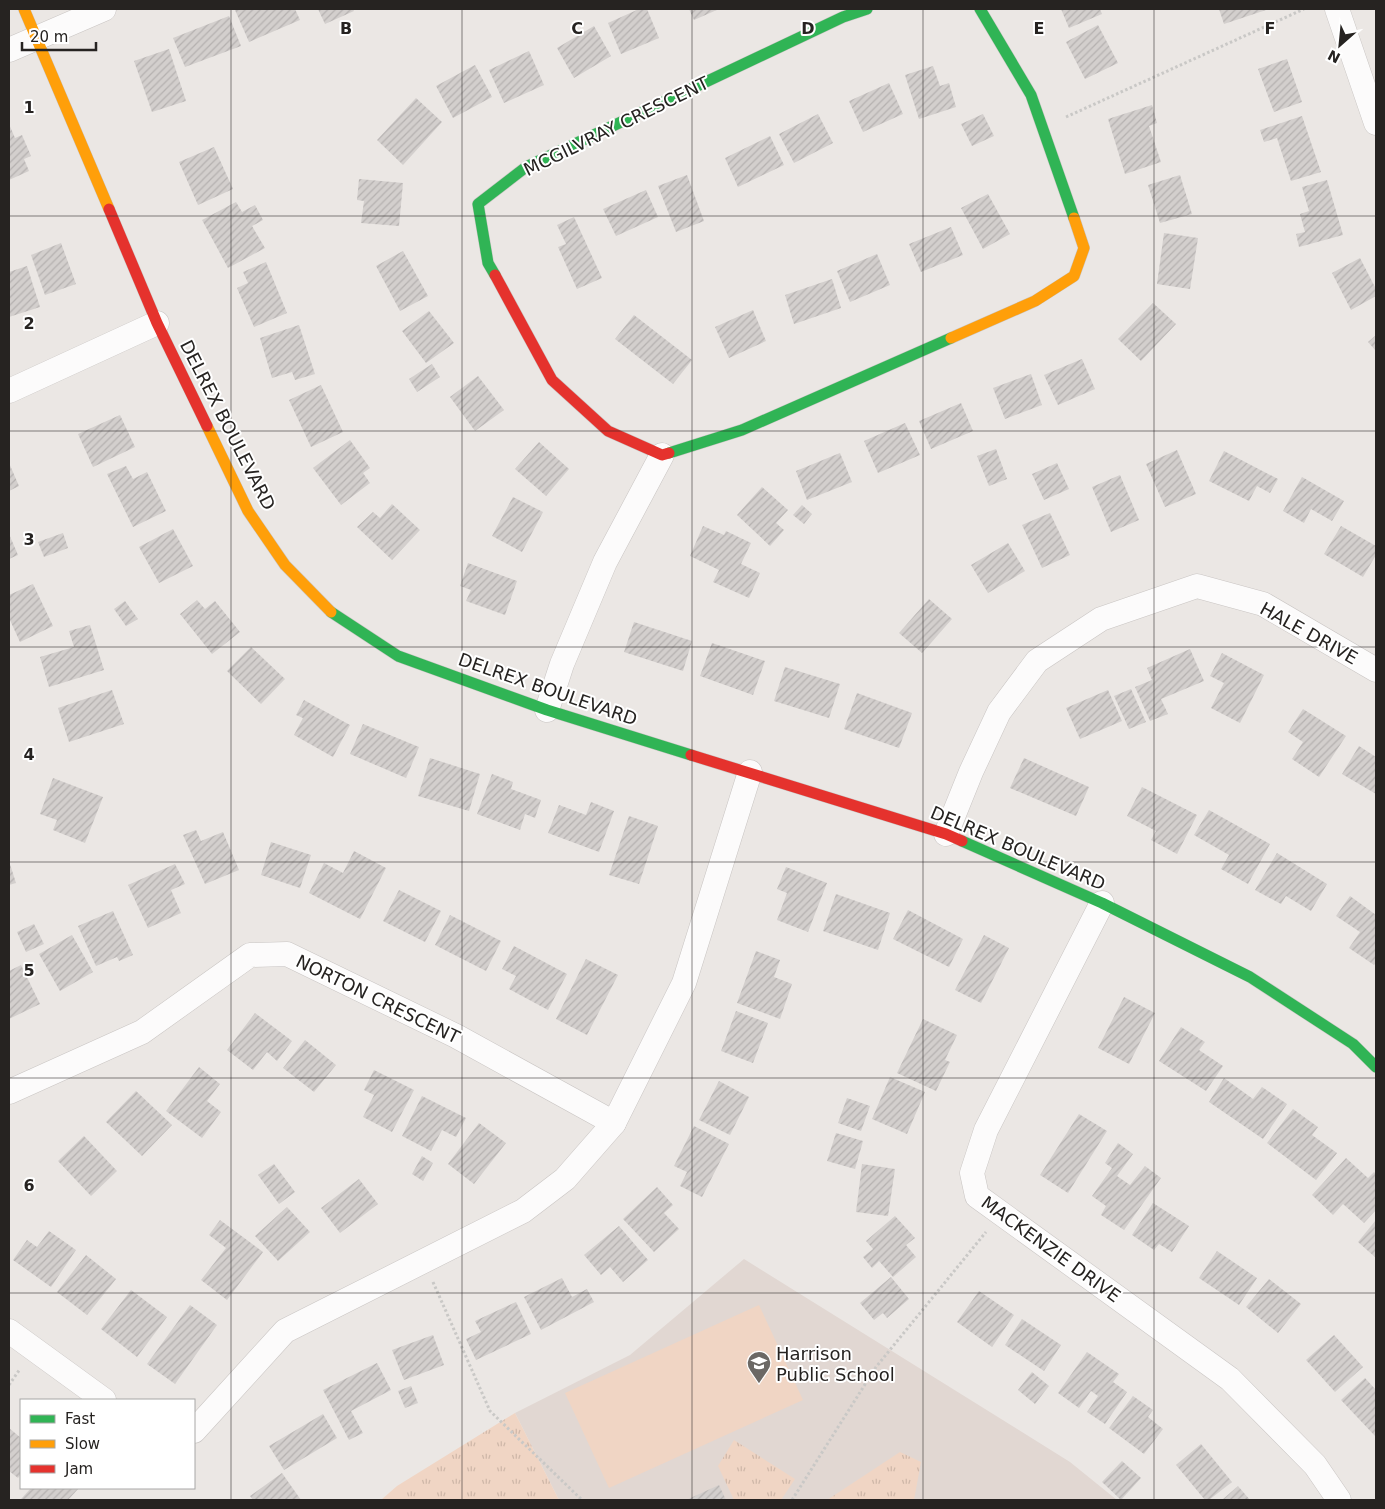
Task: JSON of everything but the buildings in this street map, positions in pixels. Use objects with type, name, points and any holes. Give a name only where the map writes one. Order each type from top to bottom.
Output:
[{"type":"street","name":"DELREX BOULEVARD","points":[[24,9],[157,323],[248,511],[285,565],[331,612],[398,656],[548,710],[946,834],[1102,903],[1250,977],[1353,1044],[1376,1066]]},
{"type":"street","points":[[9,50],[104,9]]},
{"type":"street","name":"MCGILVRAY CRESCENT","points":[[662,455],[608,431],[552,380],[488,263],[478,204],[526,167],[843,17],[867,9]]},
{"type":"street","points":[[548,710],[562,664],[605,562],[662,455],[742,430],[1035,301],[1074,276],[1084,248],[1031,95],[980,9]]},
{"type":"street","points":[[1337,9],[1376,123]]},
{"type":"street","points":[[9,391],[157,323]]},
{"type":"street","name":"HALE DRIVE","points":[[946,834],[971,772],[999,712],[1038,661],[1101,619],[1197,586],[1263,604],[1376,670]]},
{"type":"street","points":[[195,1430],[285,1331],[523,1211],[565,1179],[614,1123],[684,983],[750,772]]},
{"type":"street","name":"MACKENZIE DRIVE","points":[[1102,903],[986,1130],[972,1172],[977,1196],[1230,1379],[1314,1465],[1339,1500]]},
{"type":"street","name":"NORTON CRESCENT","points":[[9,1092],[142,1032],[250,954],[287,954],[456,1036],[614,1123]]},
{"type":"street","points":[[9,1331],[103,1399]]},
{"type":"path","points":[[1042,128],[1304,9]]},
{"type":"path","points":[[792,1500],[876,1367],[1001,1214]]},
{"type":"path","points":[[423,1262],[490,1411],[582,1500]]},
{"type":"shaded area","name":"Harrison Public School","points":[[744,1259],[1070,1462],[1117,1500],[559,1500],[515,1413],[630,1355]]},
{"type":"green space","points":[[759,1305],[803,1400],[609,1488],[565,1393]]},
{"type":"green space","points":[[515,1413],[559,1500],[381,1500],[397,1486]]},
{"type":"green space","points":[[734,1440],[795,1479],[781,1500],[734,1500],[718,1466]]},
{"type":"green space","points":[[900,1452],[921,1462],[914,1500],[827,1500]]},
{"type":"traffic: fast","points":[[495,275],[488,263],[478,204],[526,167],[843,17],[867,9]]},
{"type":"traffic: fast","points":[[980,9],[1031,95],[1074,218]]},
{"type":"traffic: fast","points":[[669,453],[742,430],[951,338]]},
{"type":"traffic: fast","points":[[331,612],[398,656],[547,710],[691,755]]},
{"type":"traffic: fast","points":[[962,841],[1102,903],[1250,977],[1353,1044],[1376,1067]]},
{"type":"traffic: slow","points":[[24,9],[109,209]]},
{"type":"traffic: slow","points":[[951,338],[1035,301],[1074,276],[1084,248],[1074,218]]},
{"type":"traffic: slow","points":[[207,426],[248,511],[285,565],[331,612]]},
{"type":"traffic: jam","points":[[109,209],[157,323],[207,426]]},
{"type":"traffic: jam","points":[[495,275],[552,380],[608,431],[662,455],[669,453]]},
{"type":"traffic: jam","points":[[691,755],[946,834],[962,841]]},
{"type":"place","name":"Harrison Public School","points":[[759,1384]]}]
